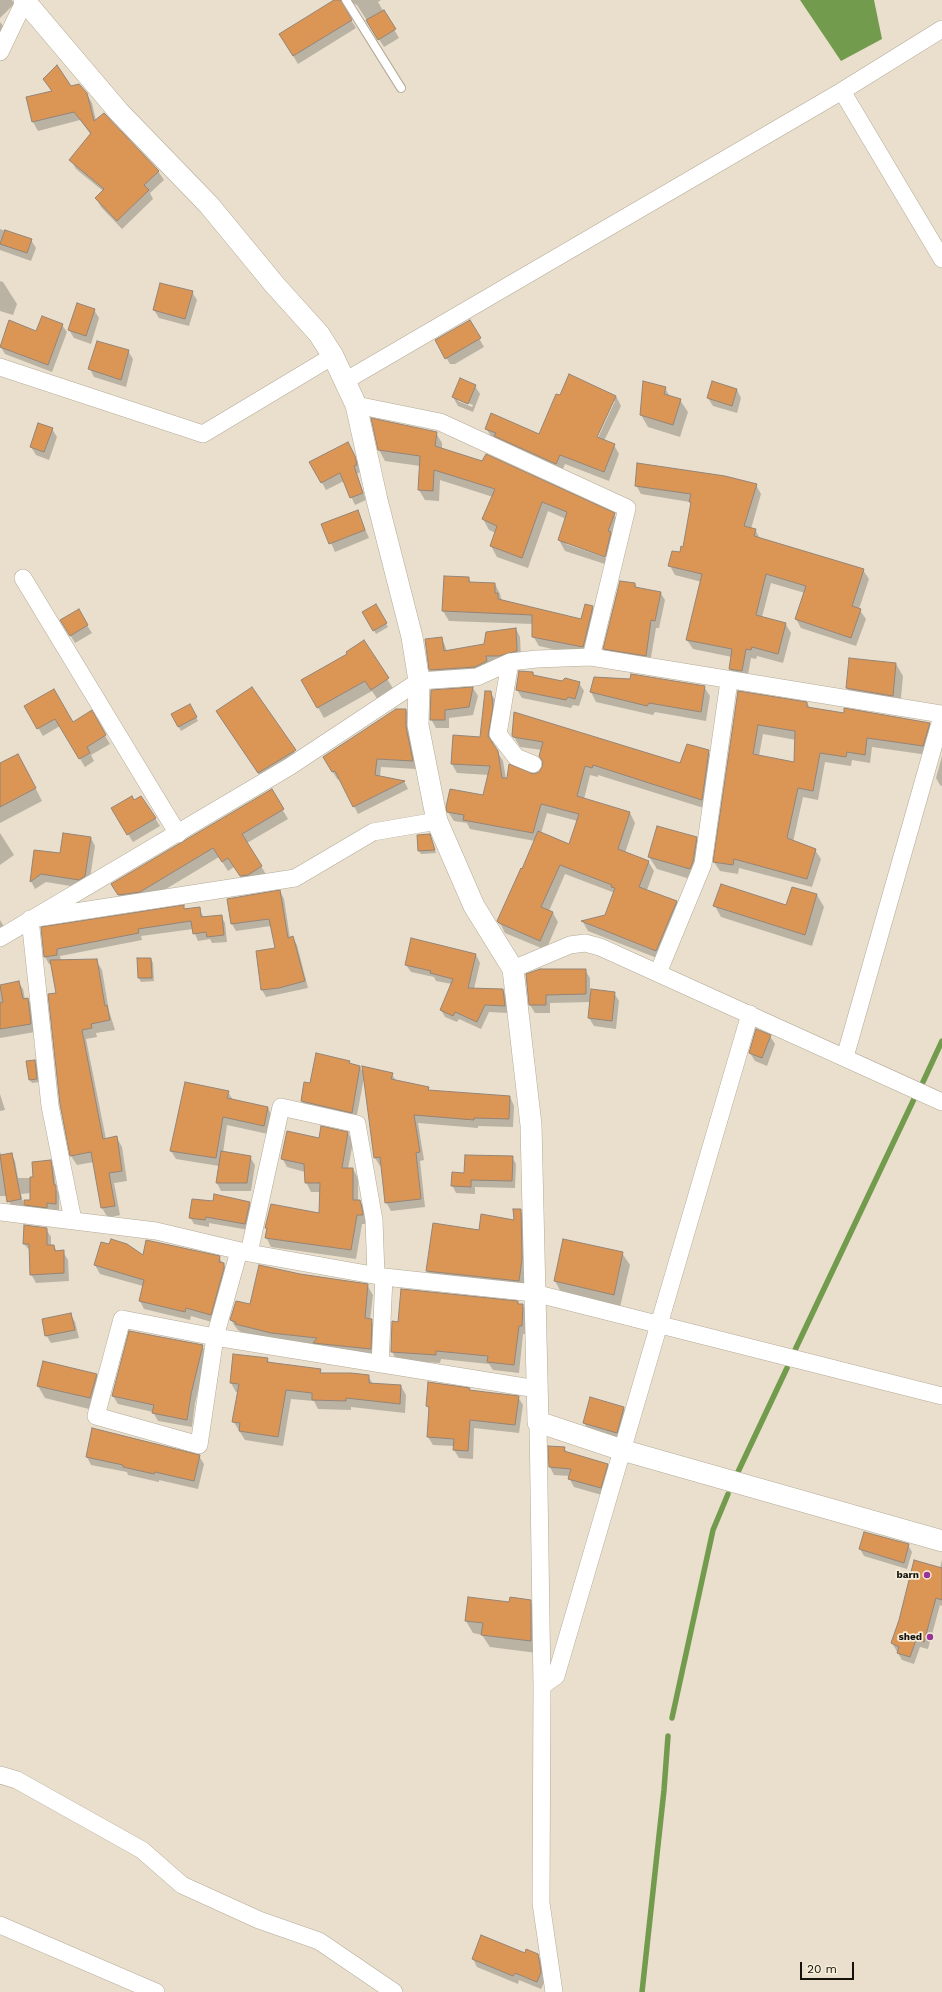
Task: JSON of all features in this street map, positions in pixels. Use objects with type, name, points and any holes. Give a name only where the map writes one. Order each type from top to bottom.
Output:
[{"type":"street","points":[[0,52],[24,0],[119,112],[209,206],[274,284],[319,334],[333,356],[356,405],[377,500],[412,637],[419,680],[418,725],[437,820],[474,906],[513,969],[531,1125],[542,1686],[541,1903],[554,1992]]},
{"type":"street","points":[[345,381],[842,90],[942,29]]},
{"type":"street","points":[[842,90],[942,259]]},
{"type":"street","points":[[0,367],[203,434],[333,356]]},
{"type":"street","points":[[356,405],[440,422],[627,508],[591,657]]},
{"type":"street","points":[[23,578],[178,834]]},
{"type":"street","points":[[0,938],[289,767],[419,680],[477,677],[510,662],[537,659],[591,657],[942,715],[845,1057]]},
{"type":"street","points":[[510,662],[498,734],[516,757],[533,764]]},
{"type":"street","points":[[658,972],[703,864],[729,681]]},
{"type":"street","points":[[30,919],[295,878],[373,832],[437,820]]},
{"type":"street","points":[[30,919],[50,1106],[73,1220]]},
{"type":"street","points":[[513,969],[570,945],[585,943],[600,946],[942,1102]]},
{"type":"street","points":[[542,1686],[556,1676],[657,1325],[750,1014]]},
{"type":"street","points":[[380,1364],[380,1276],[374,1220],[357,1124],[281,1107],[244,1252],[215,1337],[199,1445],[96,1416],[122,1319],[215,1337],[380,1364],[537,1389]]},
{"type":"street","points":[[0,1212],[156,1231],[244,1252],[380,1276],[534,1294],[942,1396]]},
{"type":"street","points":[[538,1422],[622,1450],[942,1541]]},
{"type":"street","points":[[0,1775],[17,1780],[142,1850],[182,1885],[259,1920],[319,1941],[394,1992]]},
{"type":"street","points":[[0,1925],[156,1992]]},
{"type":"lane","points":[[346,0],[401,88]]},
{"type":"shaded area","points":[[800,0],[874,0],[882,39],[841,61]]},
{"type":"building","points":[[334,0],[341,0],[352,20],[293,56],[279,34]]},
{"type":"building","points":[[384,10],[396,29],[378,40],[366,20]]},
{"type":"building","points":[[57,65],[71,86],[79,84],[87,93],[94,121],[104,113],[159,171],[144,185],[149,190],[117,221],[95,198],[104,189],[69,160],[91,133],[74,112],[32,122],[26,97],[52,91],[43,79]]},
{"type":"building","points":[[5,230],[32,239],[27,253],[0,244]]},
{"type":"building","points":[[160,283],[193,291],[185,319],[153,310]]},
{"type":"building","points":[[77,303],[95,309],[86,336],[68,330]]},
{"type":"building","points":[[42,316],[63,324],[48,365],[0,347],[9,320],[36,331]]},
{"type":"building","points":[[470,320],[481,338],[445,359],[435,340]]},
{"type":"building","points":[[97,341],[129,350],[121,380],[88,369]]},
{"type":"building","points":[[569,374],[616,396],[597,437],[615,444],[604,472],[560,455],[556,464],[494,436],[496,433],[485,429],[491,413],[539,434],[556,394],[560,395]]},
{"type":"building","points":[[460,378],[476,385],[468,404],[452,397]]},
{"type":"building","points":[[643,381],[666,387],[664,394],[681,399],[673,425],[640,415]]},
{"type":"building","points":[[712,381],[737,389],[732,406],[707,398]]},
{"type":"building","points":[[371,418],[437,432],[435,446],[482,461],[486,454],[615,513],[608,531],[611,532],[605,557],[558,540],[567,512],[542,502],[522,558],[490,546],[497,526],[482,519],[495,489],[434,470],[433,491],[418,490],[420,456],[378,450]]},
{"type":"building","points":[[38,423],[53,428],[44,452],[30,447]]},
{"type":"building","points":[[348,442],[355,456],[357,465],[354,466],[363,493],[350,498],[340,473],[321,483],[309,462]]},
{"type":"building","points":[[637,463],[725,476],[757,484],[744,526],[756,529],[754,536],[864,569],[852,606],[861,609],[851,638],[795,619],[806,586],[766,574],[756,615],[786,623],[778,654],[752,647],[751,650],[746,649],[742,671],[729,669],[732,649],[686,640],[702,574],[668,566],[672,551],[680,552],[681,546],[683,547],[691,494],[635,486]]},
{"type":"building","points":[[358,510],[365,530],[329,544],[321,524]]},
{"type":"building","points":[[444,576],[469,577],[469,582],[495,583],[495,593],[498,593],[498,599],[581,619],[585,604],[593,606],[583,647],[532,637],[532,615],[442,611]]},
{"type":"building","points":[[620,581],[635,583],[635,587],[661,592],[655,621],[651,620],[646,656],[603,649]]},
{"type":"building","points":[[376,604],[387,623],[373,631],[362,612]]},
{"type":"building","points":[[79,609],[88,625],[70,636],[60,620]]},
{"type":"building","points":[[516,628],[517,651],[499,656],[486,656],[487,661],[475,667],[429,670],[425,639],[442,637],[444,651],[484,644],[486,632]]},
{"type":"building","points":[[364,640],[389,678],[371,690],[365,681],[317,708],[301,680],[347,654],[346,652]]},
{"type":"building","points":[[849,658],[896,663],[893,696],[846,688]]},
{"type":"building","points":[[519,671],[533,672],[533,675],[562,681],[565,678],[580,682],[575,699],[568,697],[566,700],[516,690]]},
{"type":"building","points":[[631,674],[705,686],[701,712],[649,703],[647,706],[590,692],[594,677],[630,679]]},
{"type":"building","points":[[252,687],[296,750],[258,773],[216,711]]},
{"type":"building","points":[[473,687],[469,707],[445,710],[445,720],[430,720],[431,690]]},
{"type":"building","points":[[54,689],[73,722],[92,710],[106,735],[87,747],[90,753],[79,759],[55,719],[37,729],[24,706]]},
{"type":"building","points":[[485,691],[491,691],[493,706],[488,736],[498,751],[502,778],[507,778],[509,764],[534,774],[539,772],[543,762],[539,756],[543,742],[513,737],[514,712],[680,763],[687,744],[709,750],[702,800],[593,765],[592,768],[585,766],[577,796],[630,812],[618,849],[649,861],[639,887],[677,901],[656,951],[581,921],[605,915],[615,888],[611,887],[612,885],[560,865],[541,907],[553,912],[540,941],[497,921],[538,831],[569,844],[579,814],[541,804],[533,833],[463,820],[464,815],[447,812],[446,807],[450,789],[483,795],[490,766],[451,764],[453,735],[480,737]]},
{"type":"building","points":[[738,691],[807,702],[807,707],[844,713],[844,708],[930,723],[923,746],[867,738],[865,755],[847,752],[846,757],[820,753],[813,791],[798,788],[787,838],[816,849],[807,879],[734,859],[733,865],[713,862]],"holes":[[[758,725],[795,731],[794,762],[753,754]]]},
{"type":"building","points":[[190,704],[197,717],[178,727],[171,714]]},
{"type":"building","points":[[396,709],[406,709],[406,727],[413,761],[377,759],[375,775],[405,781],[353,807],[335,771],[332,772],[323,757]]},
{"type":"building","points":[[18,754],[36,788],[0,807],[0,763]]},
{"type":"building","points":[[272,789],[284,809],[242,834],[262,866],[248,875],[240,876],[228,858],[222,862],[213,848],[140,892],[118,895],[111,884]]},
{"type":"building","points":[[132,796],[134,800],[141,796],[156,818],[127,835],[111,808]]},
{"type":"building","points":[[657,826],[697,837],[693,861],[690,869],[648,857]]},
{"type":"building","points":[[63,833],[91,837],[85,876],[79,880],[41,874],[30,882],[34,850],[60,853]]},
{"type":"building","points":[[430,834],[435,850],[418,851],[417,835]]},
{"type":"building","points":[[721,884],[786,905],[792,887],[817,894],[805,935],[713,906]]},
{"type":"building","points":[[280,890],[288,938],[293,936],[305,981],[279,988],[261,990],[256,951],[275,948],[269,919],[231,924],[227,899]]},
{"type":"building","points":[[184,905],[184,909],[200,907],[201,917],[222,915],[224,935],[207,937],[206,932],[193,934],[191,921],[138,929],[139,933],[57,949],[57,955],[44,957],[41,927]]},
{"type":"building","points":[[411,938],[476,954],[468,988],[503,989],[505,1006],[485,1005],[477,1022],[455,1012],[453,1016],[440,1010],[453,979],[430,973],[431,971],[405,965]]},
{"type":"building","points":[[137,958],[151,958],[152,978],[138,978]]},
{"type":"building","points":[[97,959],[105,1006],[107,1005],[110,1020],[91,1024],[92,1028],[82,1030],[103,1139],[117,1136],[122,1171],[109,1173],[115,1206],[101,1208],[91,1152],[70,1156],[60,1104],[48,994],[56,993],[50,960]]},
{"type":"building","points":[[540,969],[586,969],[586,994],[546,995],[546,1005],[529,1005],[526,974]]},
{"type":"building","points":[[19,981],[23,999],[28,998],[31,1024],[0,1029],[0,1003],[3,1002],[0,985]]},
{"type":"building","points":[[591,989],[615,992],[612,1021],[588,1018]]},
{"type":"building","points":[[756,1029],[771,1035],[762,1058],[749,1053]]},
{"type":"building","points":[[316,1053],[350,1061],[349,1063],[360,1066],[352,1113],[301,1101],[304,1082],[310,1083]]},
{"type":"building","points":[[35,1060],[37,1079],[29,1080],[26,1061]]},
{"type":"building","points":[[362,1066],[393,1073],[391,1079],[429,1087],[428,1090],[510,1096],[509,1119],[474,1118],[474,1120],[414,1115],[420,1152],[416,1153],[421,1199],[385,1203],[380,1157],[374,1158]]},
{"type":"building","points":[[185,1082],[229,1091],[227,1098],[268,1107],[264,1126],[223,1117],[216,1158],[170,1151]]},
{"type":"building","points":[[321,1126],[348,1132],[342,1168],[353,1168],[353,1200],[360,1200],[363,1213],[363,1215],[357,1215],[351,1250],[265,1238],[267,1228],[265,1228],[271,1204],[319,1213],[320,1183],[305,1183],[304,1164],[281,1159],[287,1131],[319,1138]]},
{"type":"building","points":[[221,1151],[251,1156],[247,1183],[216,1183]]},
{"type":"building","points":[[12,1153],[21,1199],[7,1202],[0,1155]]},
{"type":"building","points":[[465,1155],[513,1156],[512,1181],[471,1180],[471,1187],[451,1186],[452,1172],[464,1173]]},
{"type":"building","points":[[51,1160],[54,1185],[56,1185],[56,1204],[47,1203],[47,1208],[24,1205],[24,1200],[30,1200],[30,1177],[33,1177],[32,1162]]},
{"type":"building","points":[[214,1194],[250,1202],[245,1224],[206,1217],[205,1220],[189,1218],[192,1199],[213,1201]]},
{"type":"building","points":[[513,1209],[521,1209],[522,1259],[519,1281],[426,1271],[433,1223],[479,1230],[481,1214],[514,1220]]},
{"type":"building","points":[[24,1225],[47,1228],[47,1245],[54,1245],[55,1251],[64,1250],[64,1273],[30,1275],[29,1244],[23,1244]]},
{"type":"building","points":[[111,1239],[127,1244],[143,1255],[146,1240],[220,1256],[219,1262],[224,1263],[224,1268],[211,1315],[186,1308],[185,1312],[139,1301],[144,1280],[94,1265],[101,1242],[109,1244]]},
{"type":"building","points":[[563,1239],[623,1252],[614,1295],[554,1281]]},
{"type":"building","points":[[259,1265],[300,1274],[368,1284],[365,1318],[372,1319],[371,1349],[313,1343],[317,1338],[271,1333],[235,1324],[236,1322],[230,1320],[236,1301],[250,1304]]},
{"type":"building","points":[[401,1289],[518,1301],[518,1304],[523,1304],[522,1326],[519,1326],[514,1365],[487,1362],[488,1356],[436,1351],[436,1355],[391,1352],[392,1321],[398,1322]]},
{"type":"building","points":[[71,1313],[75,1330],[45,1336],[42,1319]]},
{"type":"building","points":[[129,1331],[203,1345],[191,1394],[187,1420],[152,1413],[154,1405],[112,1396]]},
{"type":"building","points":[[233,1354],[268,1358],[267,1362],[321,1369],[320,1373],[351,1373],[369,1375],[369,1383],[401,1385],[400,1404],[346,1398],[346,1401],[312,1400],[312,1393],[286,1390],[278,1437],[239,1431],[240,1423],[232,1422],[239,1384],[230,1383]]},
{"type":"building","points":[[43,1361],[97,1374],[90,1398],[37,1386]]},
{"type":"building","points":[[428,1382],[470,1388],[469,1390],[519,1396],[515,1425],[470,1420],[468,1451],[453,1450],[454,1439],[427,1437],[429,1407],[426,1406]]},
{"type":"building","points":[[590,1397],[624,1407],[617,1433],[583,1423]]},
{"type":"building","points":[[92,1428],[200,1455],[194,1481],[155,1472],[154,1474],[123,1467],[123,1465],[86,1457]]},
{"type":"building","points":[[548,1446],[565,1447],[564,1451],[608,1464],[601,1488],[568,1479],[571,1469],[549,1467]]},
{"type":"building","points":[[864,1532],[909,1544],[904,1563],[859,1549]]},
{"type":"building","points":[[914,1560],[942,1568],[942,1600],[936,1598],[924,1642],[916,1640],[910,1657],[897,1653],[899,1647],[891,1643],[899,1620]]},
{"type":"building","points":[[468,1597],[509,1602],[510,1597],[531,1600],[531,1641],[481,1635],[483,1623],[465,1621]]},
{"type":"building","points":[[481,1935],[525,1953],[526,1949],[538,1954],[541,1972],[537,1982],[515,1973],[513,1976],[472,1959]]},
{"type":"waterway","points":[[923,1082],[942,1041]]},
{"type":"waterway","points":[[795,1350],[914,1099]]},
{"type":"waterway","points":[[737,1474],[787,1368]]},
{"type":"waterway","points":[[672,1718],[713,1530],[728,1494]]},
{"type":"waterway","points":[[642,1992],[664,1790],[668,1736]]},
{"type":"place","name":"barn","points":[[927,1575]]},
{"type":"place","name":"shed","points":[[930,1637]]}]
